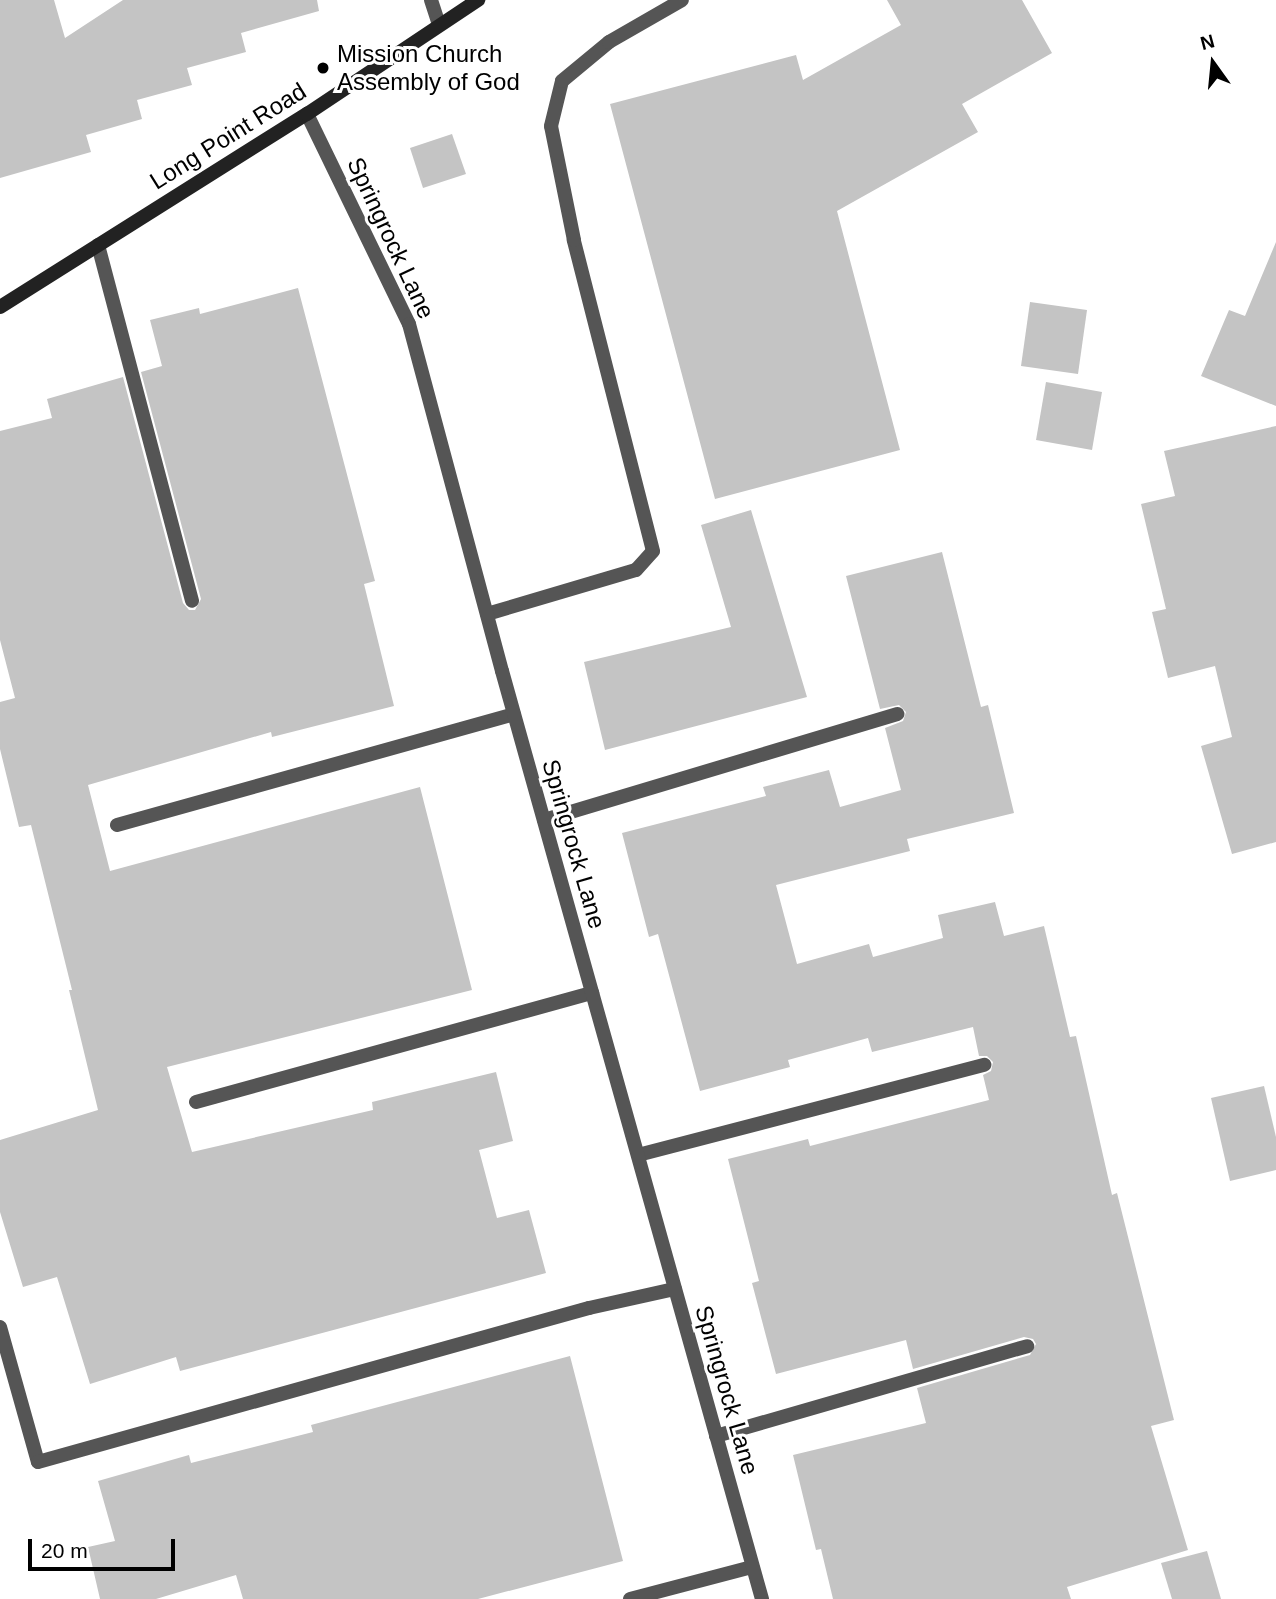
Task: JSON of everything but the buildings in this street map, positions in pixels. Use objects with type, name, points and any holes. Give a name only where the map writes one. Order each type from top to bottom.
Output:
[{"type":"main road","name":"Long Point Road","points":[[0,307],[307,114],[478,0]]},
{"type":"street","points":[[431,0],[439,24]]},
{"type":"street","points":[[487,614],[636,570],[653,551],[574,240],[551,126],[562,81],[609,43],[682,0]]},
{"type":"street","name":"Springrock Lane","points":[[307,114],[409,324],[514,714],[762,1599]]},
{"type":"street","points":[[99,245],[192,601]]},
{"type":"street","points":[[117,825],[514,714]]},
{"type":"street","points":[[544,820],[897,714]]},
{"type":"street","points":[[196,1102],[592,993]]},
{"type":"street","points":[[638,1156],[984,1065]]},
{"type":"street","points":[[0,1327],[38,1462],[589,1308],[675,1289]]},
{"type":"street","points":[[716,1436],[1027,1346]]},
{"type":"street","points":[[630,1599],[752,1567]]},
{"type":"place","name":"Mission Church Assembly of God","points":[[323,68]]}]
